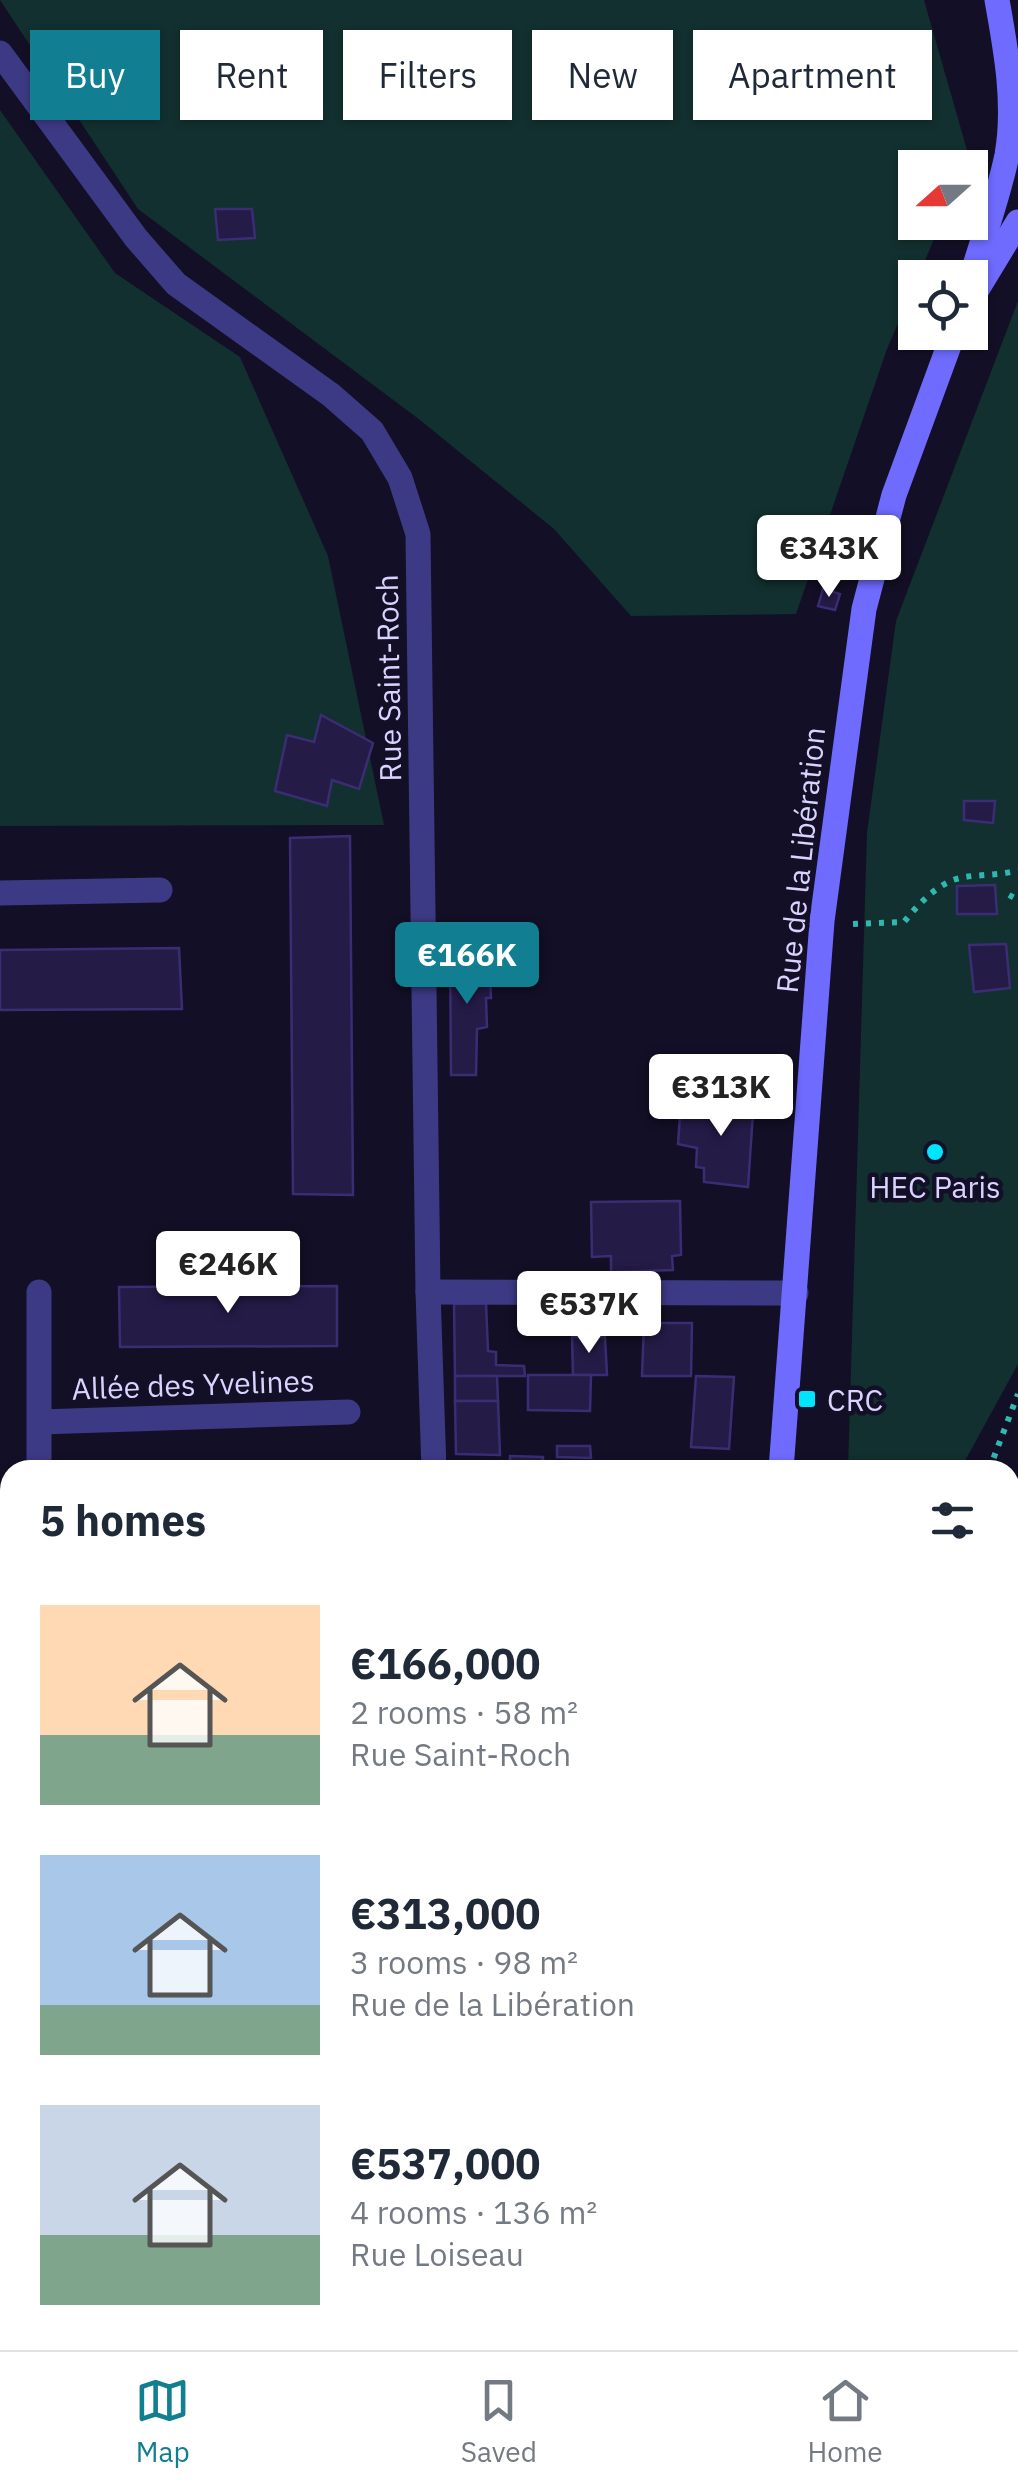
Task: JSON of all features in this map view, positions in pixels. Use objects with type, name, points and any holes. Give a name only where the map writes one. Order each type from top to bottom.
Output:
[{"type":"main road","points":[[976,260],[1007,154],[1010,110],[997,0]]},
{"type":"main road","points":[[988,271],[1018,222]]},
{"type":"main road","name":"Rue de la Libération","points":[[783,1460],[822,921],[864,609],[894,495],[947,350]]},
{"type":"street","name":"Rue Saint-Roch","points":[[0,53],[136,238],[176,284],[331,395],[372,431],[400,478],[418,534],[434,1460]]},
{"type":"street","points":[[0,893],[160,890]]},
{"type":"street","name":"Allée des Yvelines","points":[[38,1460],[39,1292]]},
{"type":"street","points":[[428,1292],[796,1293]]},
{"type":"street","name":"Allée des Yvelines","points":[[40,1422],[348,1412]]},
{"type":"path","points":[[822,921],[874,926],[904,922],[923,900],[954,880],[1018,870]]},
{"type":"path","points":[[1010,895],[1018,900]]},
{"type":"path","points":[[993,1460],[1018,1394]]},
{"type":"green space","points":[[0,0],[924,0],[967,150],[898,150],[898,240],[934,240],[925,260],[898,260],[898,323],[796,614],[631,616],[554,529],[420,420],[138,209],[79,120],[160,120],[160,30],[30,30],[30,45]]},
{"type":"green space","points":[[0,110],[115,273],[240,357],[328,556],[384,825],[0,826]]},
{"type":"green space","name":"HEC Paris","points":[[1018,301],[1018,1364],[965,1460],[848,1460],[867,833],[896,621]]},
{"type":"building","points":[[215,209],[252,209],[255,238],[218,240]]},
{"type":"building","points":[[823,589],[840,594],[835,610],[818,606]]},
{"type":"building","points":[[321,715],[373,743],[359,789],[332,780],[327,806],[275,791],[287,735],[314,742]]},
{"type":"building","points":[[964,801],[995,801],[993,823],[964,820]]},
{"type":"building","points":[[350,836],[353,1195],[293,1194],[290,838]]},
{"type":"building","points":[[995,885],[997,914],[957,914],[957,886]]},
{"type":"building","points":[[1006,944],[1010,988],[974,992],[969,945]]},
{"type":"building","points":[[450,947],[483,947],[483,972],[490,973],[487,1027],[477,1029],[476,1075],[451,1075]]},
{"type":"building","points":[[179,948],[182,1009],[0,1010],[0,950]]},
{"type":"building","points":[[702,1096],[754,1098],[748,1187],[704,1182],[704,1168],[696,1167],[697,1148],[678,1144],[680,1115],[700,1115]]},
{"type":"building","points":[[680,1201],[681,1255],[672,1256],[673,1270],[611,1272],[611,1256],[592,1257],[591,1202]]},
{"type":"building","points":[[337,1286],[337,1346],[120,1347],[119,1287]]},
{"type":"building","points":[[486,1303],[488,1351],[496,1352],[496,1365],[524,1366],[525,1376],[455,1376],[454,1304]]},
{"type":"building","points":[[644,1323],[692,1323],[691,1376],[642,1376]]},
{"type":"building","points":[[572,1337],[605,1337],[607,1375],[573,1375]]},
{"type":"building","points":[[528,1375],[591,1375],[590,1411],[528,1410]]},
{"type":"building","points":[[455,1376],[497,1376],[498,1401],[455,1401]]},
{"type":"building","points":[[696,1376],[734,1377],[729,1449],[691,1447]]},
{"type":"building","points":[[455,1401],[498,1401],[500,1455],[456,1454]]},
{"type":"building","points":[[557,1446],[590,1446],[591,1458],[557,1457]]},
{"type":"building","points":[[510,1456],[543,1457],[543,1460],[510,1460]]},
{"type":"place","name":"HEC Paris","points":[[935,1152]]},
{"type":"place","name":"CRC","points":[[807,1399]]}]
